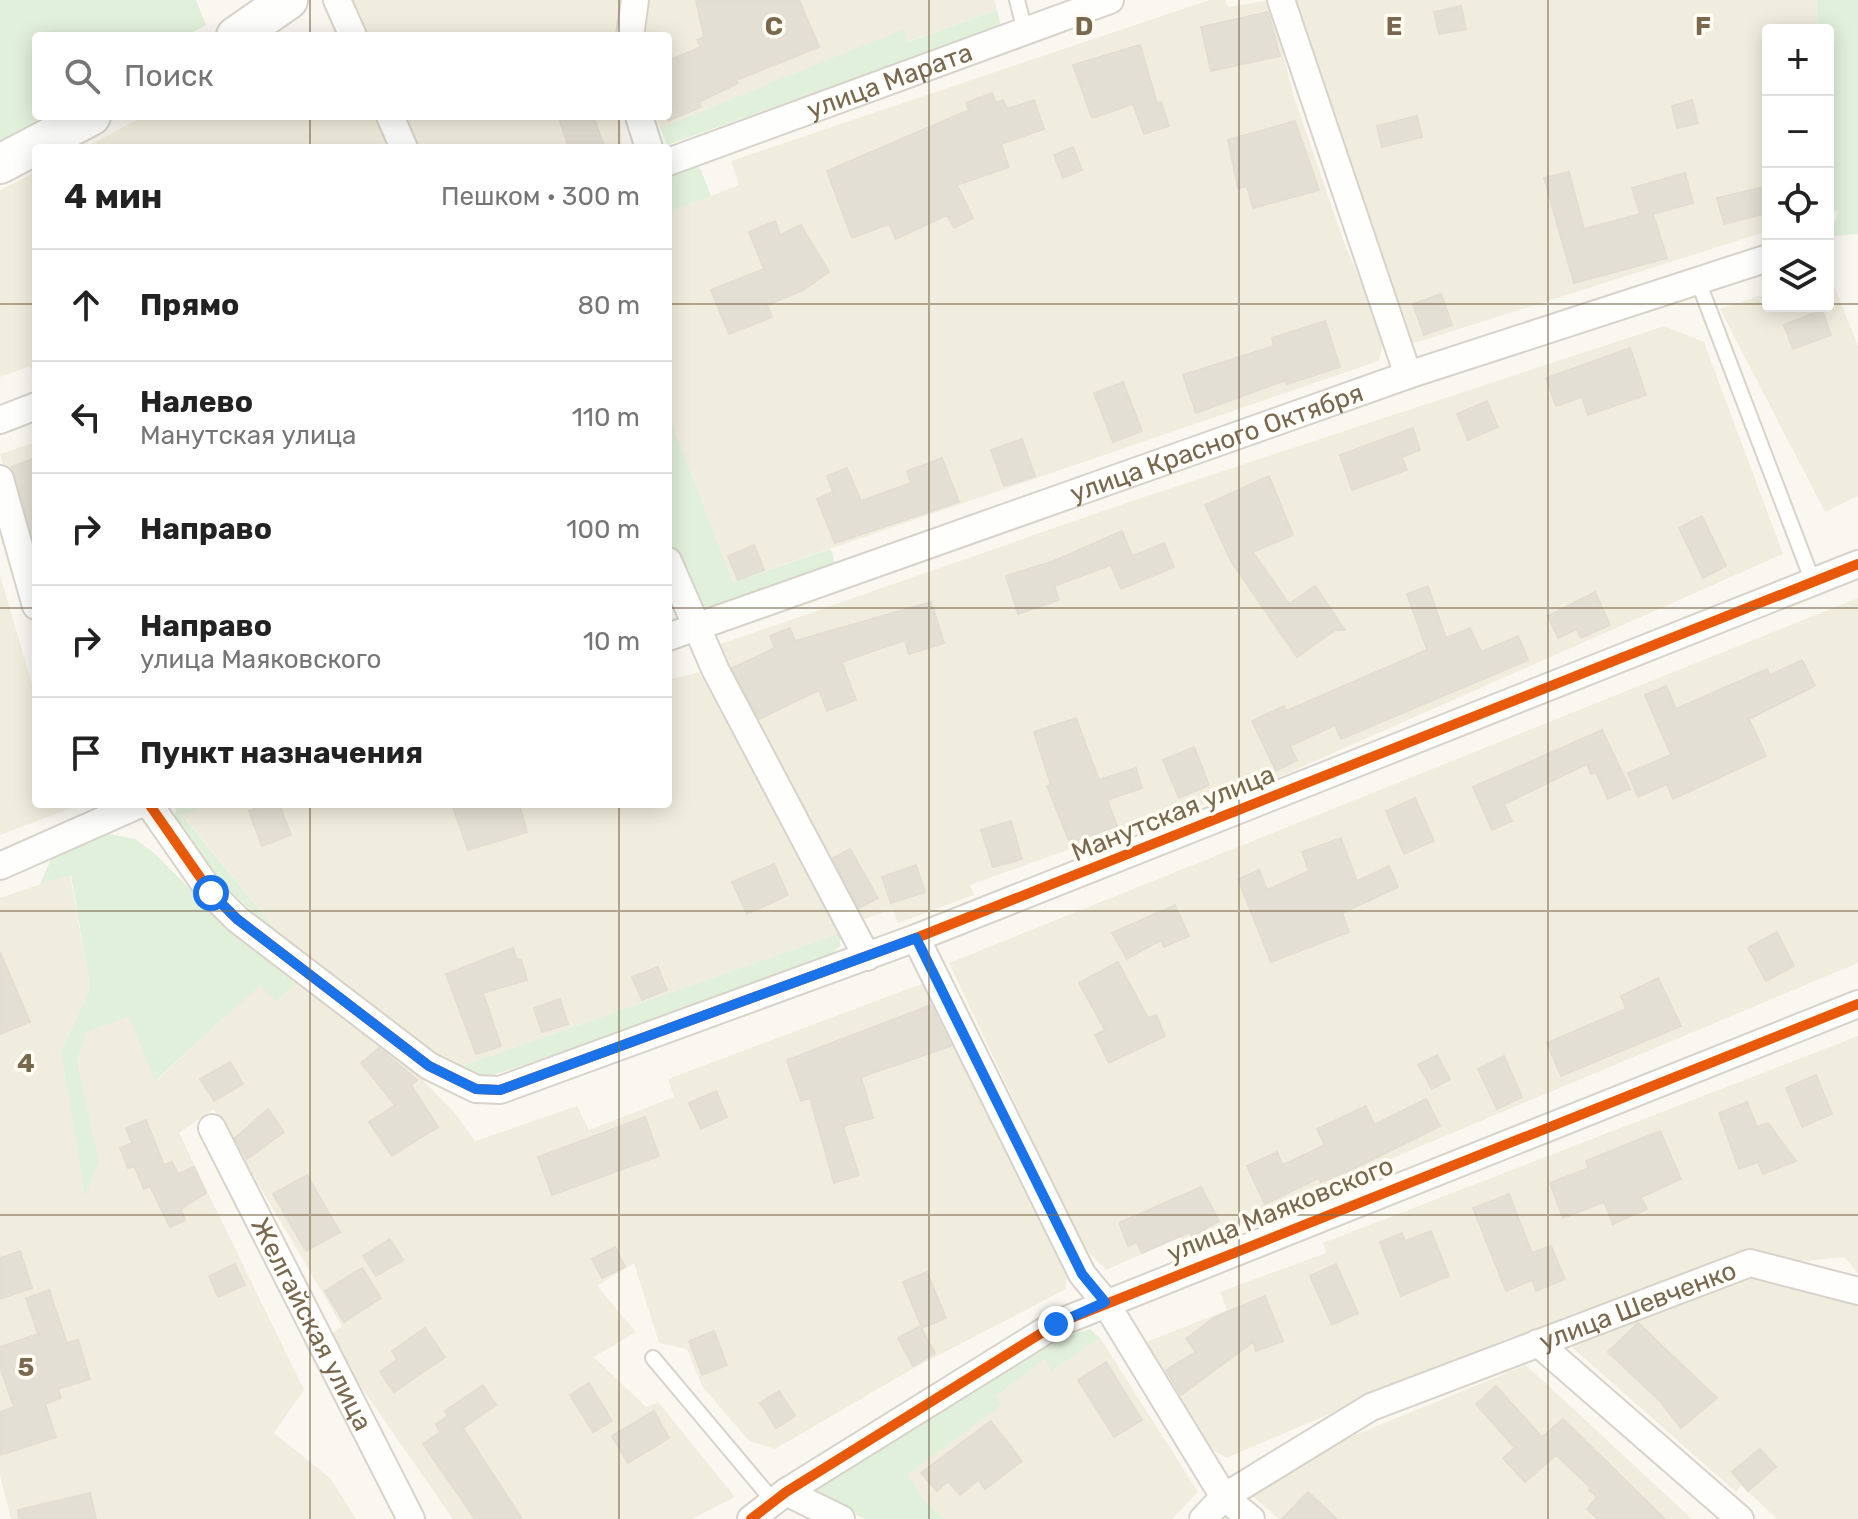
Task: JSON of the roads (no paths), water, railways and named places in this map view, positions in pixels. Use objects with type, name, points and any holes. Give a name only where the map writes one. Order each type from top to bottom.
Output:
[{"type":"main road","points":[[242,32],[288,0]]},
{"type":"main road","points":[[38,144],[83,120]]},
{"type":"main road","points":[[0,164],[32,147]]},
{"type":"street","points":[[337,0],[351,32]]},
{"type":"street","points":[[631,32],[635,0]]},
{"type":"street","name":"улица Марата","points":[[672,161],[1110,0]]},
{"type":"street","points":[[1281,0],[1408,375]]},
{"type":"street","points":[[392,120],[402,144]]},
{"type":"street","points":[[640,120],[648,144]]},
{"type":"street","name":"улица Красного Октября","points":[[672,636],[1408,375],[1762,260]]},
{"type":"street","points":[[0,420],[32,408]]},
{"type":"street","points":[[0,479],[32,592]]},
{"type":"street","name":"Манутская улица","points":[[152,808],[203,881],[237,919],[429,1066],[476,1089],[500,1090],[867,957],[1858,564]]},
{"type":"street","points":[[672,571],[696,629],[867,957]]},
{"type":"street","points":[[0,866],[111,809]]},
{"type":"street","points":[[916,938],[1082,1274],[1105,1302],[1224,1497],[1251,1519]]},
{"type":"street","name":"улица Маяковского","points":[[751,1519],[780,1497],[1056,1324],[1858,1004]]},
{"type":"street","name":"Желгайская улица","points":[[212,1128],[411,1519]]},
{"type":"street","name":"улица Шевченко","points":[[1740,1519],[1538,1343],[1750,1263],[1858,1291]]},
{"type":"street","points":[[1203,1519],[1224,1497],[1371,1407],[1538,1343]]},
{"type":"street","points":[[780,1497],[841,1519]]},
{"type":"lane","points":[[1017,0],[1025,31]]},
{"type":"lane","points":[[1698,281],[1813,582]]},
{"type":"lane","points":[[653,1358],[780,1497]]}]
